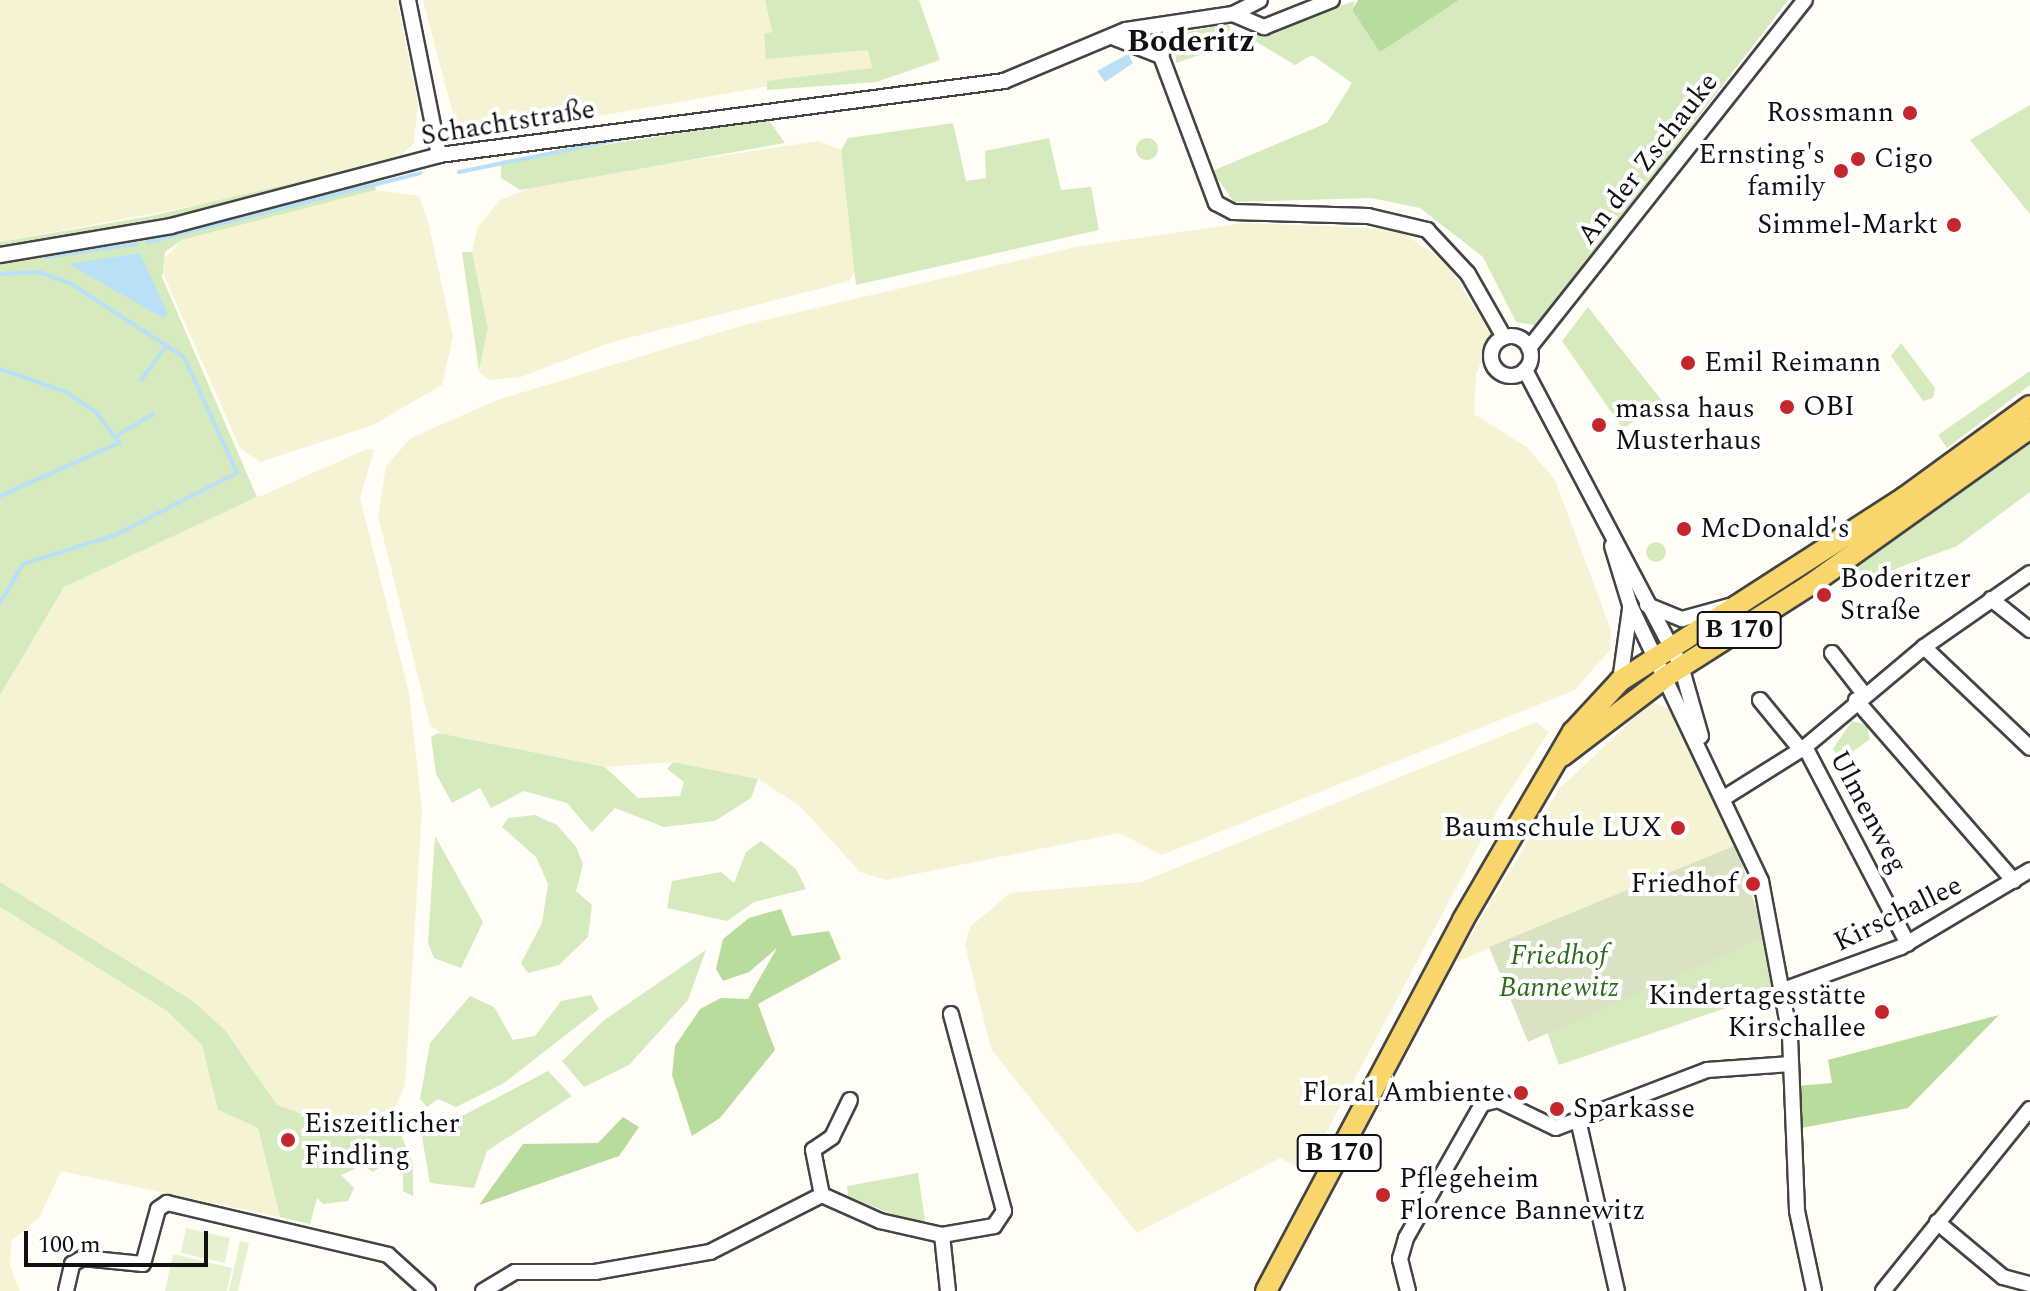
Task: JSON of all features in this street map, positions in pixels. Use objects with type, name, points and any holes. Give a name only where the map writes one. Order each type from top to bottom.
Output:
[{"type":"main road","name":"B 170","points":[[1266,1291],[1470,906],[1560,758],[1620,681],[1904,498],[2030,406]]},
{"type":"main road","name":"B 170","points":[[1560,758],[1674,671],[1810,585],[2030,428]]},
{"type":"street","points":[[408,0],[439,155]]},
{"type":"street","points":[[1233,14],[1260,0]]},
{"type":"street","points":[[1233,14],[1264,27],[1332,0]]},
{"type":"street","name":"An der Zschauke","points":[[1529,348],[1805,0]]},
{"type":"street","name":"Schachtstraße","points":[[0,255],[171,226],[439,155],[1028,72],[1112,37],[1233,14]]},
{"type":"street","points":[[1174,23],[1161,56],[1211,195],[1224,208],[1368,216],[1427,230],[1468,274],[1504,337]]},
{"type":"street","points":[[1112,37],[1161,56]]},
{"type":"street","points":[[1504,337],[1518,337],[1529,348],[1525,370],[1638,604],[1674,671],[1761,881],[1783,990],[1791,1064],[1797,1211],[1814,1291]]},
{"type":"street","points":[[1504,337],[1492,354],[1496,369],[1510,375],[1525,370]]},
{"type":"street","points":[[1727,796],[1803,748],[1860,697],[1924,647],[2030,573]]},
{"type":"street","points":[[1991,599],[2030,630]]},
{"type":"street","points":[[1638,604],[1682,619],[1734,605]]},
{"type":"street","points":[[1620,681],[1638,604]]},
{"type":"street","points":[[1924,647],[2030,748]]},
{"type":"street","points":[[1832,653],[1860,697],[2014,881]]},
{"type":"street","name":"Ulmenweg","points":[[1760,700],[1803,748],[1908,944]]},
{"type":"street","name":"Kirschallee","points":[[1783,990],[1908,944],[2030,870]]},
{"type":"street","points":[[822,1195],[880,1221],[942,1235],[994,1226],[1004,1211],[951,1014]]},
{"type":"street","points":[[1408,1291],[1400,1259],[1406,1238],[1472,1111],[1498,1100],[1556,1128],[1579,1124],[1707,1070],[1791,1064]]},
{"type":"street","points":[[822,1195],[813,1150],[832,1137],[850,1100]]},
{"type":"street","points":[[1883,1291],[2030,1109]]},
{"type":"street","points":[[1579,1124],[1617,1291]]},
{"type":"street","points":[[483,1291],[515,1272],[605,1271],[710,1252],[822,1195]]},
{"type":"street","points":[[66,1291],[72,1264],[83,1258],[143,1264],[158,1209],[167,1203],[388,1255],[428,1291]]},
{"type":"street","points":[[1937,1222],[2000,1284],[2030,1284]]},
{"type":"street","points":[[942,1235],[948,1291]]},
{"type":"shaded area","points":[[0,0],[397,0],[418,102],[414,143],[399,157],[230,199],[0,242]]},
{"type":"shaded area","points":[[423,0],[765,0],[772,33],[869,50],[872,68],[485,136],[462,132],[455,122]]},
{"type":"shaded area","points":[[819,141],[841,150],[856,270],[849,281],[609,343],[521,377],[488,380],[479,371],[488,328],[472,252],[477,228],[500,200],[546,182]]},
{"type":"shaded area","points":[[376,190],[419,196],[428,221],[453,337],[442,385],[373,425],[260,462],[240,448],[159,264],[182,240]]},
{"type":"shaded area","points":[[1244,223],[1397,229],[1446,262],[1491,334],[1476,375],[1474,414],[1527,447],[1555,480],[1611,630],[1610,650],[1575,690],[1162,855],[1119,833],[886,880],[860,872],[800,806],[758,779],[673,762],[605,767],[450,739],[430,725],[378,516],[386,466],[411,438],[497,400],[744,325],[1075,247]]},
{"type":"shaded area","points":[[367,449],[374,450],[360,498],[409,692],[422,809],[405,1085],[392,1114],[345,1129],[277,1105],[225,1030],[193,1001],[0,882],[0,695],[53,598],[75,578]]},
{"type":"shaded area","name":"Baumschule LUX","points":[[1652,702],[1675,711],[1736,845],[1454,963],[1560,788]]},
{"type":"shaded area","points":[[1536,722],[1549,732],[1499,807],[1306,1171],[1280,1158],[1137,1233],[991,1049],[965,945],[970,927],[1010,893],[1141,882]]},
{"type":"shaded area","points":[[0,907],[167,1011],[202,1045],[218,1110],[258,1128],[280,1217],[61,1171],[39,1218],[12,1240],[10,1266],[20,1291],[0,1291]]},
{"type":"green space","points":[[765,0],[919,0],[940,60],[876,82],[767,90],[767,81],[872,68],[868,50],[766,59],[764,34],[772,32]]},
{"type":"green space","points":[[1358,0],[1459,0],[1380,52],[1352,10]]},
{"type":"green space","points":[[1459,0],[1788,0],[1538,326],[1516,322],[1483,257],[1420,208],[1371,198],[1234,202],[1212,171],[1327,123],[1352,83],[1312,55],[1295,65],[1248,37],[1355,1],[1352,10],[1380,51]]},
{"type":"green space","points":[[1229,24],[1232,35],[1214,50],[1176,63],[1177,34]]},
{"type":"green space","points":[[2030,105],[2030,214],[1970,140]]},
{"type":"green space","points":[[768,119],[785,143],[520,190],[501,178],[501,161]]},
{"type":"green space","points":[[953,123],[966,181],[986,178],[985,151],[1049,138],[1061,190],[1091,187],[1099,230],[856,285],[841,150],[848,138]]},
{"type":"green space","points":[[1147,138],[1155,141],[1158,149],[1155,157],[1147,160],[1139,157],[1136,149],[1139,141]]},
{"type":"green space","points":[[369,165],[376,190],[182,240],[165,252],[162,277],[257,497],[64,587],[0,695],[0,242],[151,216]]},
{"type":"green space","points":[[462,252],[472,252],[488,328],[479,371]]},
{"type":"green space","points":[[1588,307],[1662,401],[1623,429],[1562,341]]},
{"type":"green space","points":[[1901,343],[1935,388],[1933,398],[1923,401],[1891,356]]},
{"type":"green space","points":[[2030,371],[2030,385],[1947,448],[1938,435]]},
{"type":"green space","points":[[2030,439],[2030,492],[1957,546],[1852,585],[1840,580],[1866,553]]},
{"type":"green space","points":[[1652,542],[1660,542],[1666,552],[1660,562],[1652,562],[1646,556],[1646,548]]},
{"type":"green space","points":[[1852,721],[1867,725],[1870,739],[1841,760],[1833,749]]},
{"type":"green space","points":[[438,733],[605,767],[638,798],[680,796],[684,782],[667,769],[673,762],[758,779],[751,798],[715,821],[664,827],[615,808],[592,832],[567,803],[524,791],[491,808],[480,788],[452,803],[436,774],[431,737]]},
{"type":"green space","points":[[535,815],[557,825],[576,847],[583,864],[576,891],[592,905],[588,937],[559,965],[528,973],[521,963],[542,923],[548,884],[536,857],[502,827],[508,818]]},
{"type":"green space","points":[[435,836],[483,922],[461,968],[434,958],[428,943]]},
{"type":"green space","points":[[761,841],[796,869],[806,889],[754,902],[727,921],[667,908],[672,881],[721,872],[734,883],[746,852]]},
{"type":"green space","name":"Friedhof Bannewitz","points":[[1736,845],[1765,937],[1528,1042],[1489,947]]},
{"type":"green space","points":[[0,882],[193,1001],[225,1030],[277,1105],[345,1129],[392,1114],[413,1163],[413,1196],[403,1191],[403,1164],[391,1159],[373,1172],[363,1165],[341,1175],[354,1188],[348,1201],[323,1204],[317,1198],[310,1224],[280,1217],[258,1128],[218,1110],[202,1045],[167,1011],[0,907]]},
{"type":"green space","points":[[781,909],[792,936],[829,931],[841,959],[758,1004],[775,1050],[720,1118],[692,1136],[672,1075],[675,1046],[700,1009],[721,998],[748,999],[777,948],[749,972],[723,981],[716,969],[723,939],[749,918]]},
{"type":"green space","points":[[1765,937],[1776,991],[1559,1065],[1547,1032]]},
{"type":"green space","points":[[706,950],[688,1000],[629,1065],[584,1087],[562,1061],[603,1021]]},
{"type":"green space","points":[[591,995],[599,1009],[504,1083],[456,1107],[438,1099],[427,1107],[420,1099],[430,1043],[470,996],[494,1007],[513,1040],[535,1036],[561,1001]]},
{"type":"green space","points":[[1999,1015],[1908,1108],[1796,1129],[1797,1086],[1832,1083],[1828,1060]]},
{"type":"green space","points":[[548,1071],[572,1096],[487,1151],[474,1188],[430,1183],[422,1137]]},
{"type":"green space","points":[[623,1117],[639,1127],[619,1156],[479,1205],[523,1144],[598,1143]]},
{"type":"green space","points":[[918,1173],[926,1228],[848,1196],[847,1186]]},
{"type":"green space","points":[[186,1228],[230,1238],[225,1263],[181,1253]]},
{"type":"green space","points":[[240,1241],[249,1243],[238,1291],[229,1291]]},
{"type":"green space","points":[[173,1254],[232,1268],[227,1291],[165,1291]]},
{"type":"water","points":[[1128,54],[1133,63],[1105,82],[1097,71]]},
{"type":"water","points":[[140,253],[168,314],[163,318],[69,264]]},
{"type":"waterway","points":[[795,115],[878,105]]},
{"type":"waterway","points":[[459,172],[636,136]]},
{"type":"waterway","points":[[148,242],[420,173]]},
{"type":"waterway","points":[[45,257],[137,244]]},
{"type":"waterway","points":[[0,274],[39,272],[70,283],[184,357],[237,473],[115,535],[23,564],[0,603]]},
{"type":"waterway","points":[[141,380],[167,345]]},
{"type":"waterway","points":[[0,369],[66,392],[96,412],[119,443],[0,496]]},
{"type":"waterway","points":[[118,435],[153,414]]},
{"type":"place","name":"Rossmann","points":[[1910,113]]},
{"type":"place","name":"Cigo","points":[[1858,159]]},
{"type":"place","name":"Ernsting's family","points":[[1841,171]]},
{"type":"place","name":"Simmel-Markt","points":[[1954,225]]},
{"type":"place","name":"Emil Reimann","points":[[1688,363]]},
{"type":"place","name":"OBI","points":[[1787,407]]},
{"type":"place","name":"massa haus Musterhaus","points":[[1599,425]]},
{"type":"place","name":"McDonald's","points":[[1684,529]]},
{"type":"place","name":"Boderitzer Straße","points":[[1824,595]]},
{"type":"place","name":"Baumschule LUX","points":[[1678,828]]},
{"type":"place","name":"Friedhof","points":[[1753,884]]},
{"type":"place","name":"Kindertagesstätte Kirschallee","points":[[1882,1012]]},
{"type":"place","name":"Floral Ambiente","points":[[1521,1093]]},
{"type":"place","name":"Sparkasse","points":[[1557,1109]]},
{"type":"place","name":"Eiszeitlicher Findling","points":[[288,1140]]},
{"type":"place","name":"Pflegeheim Florence Bannewitz","points":[[1383,1195]]},
{"type":"district","name":"Boderitz","points":[[1191,42]]}]
